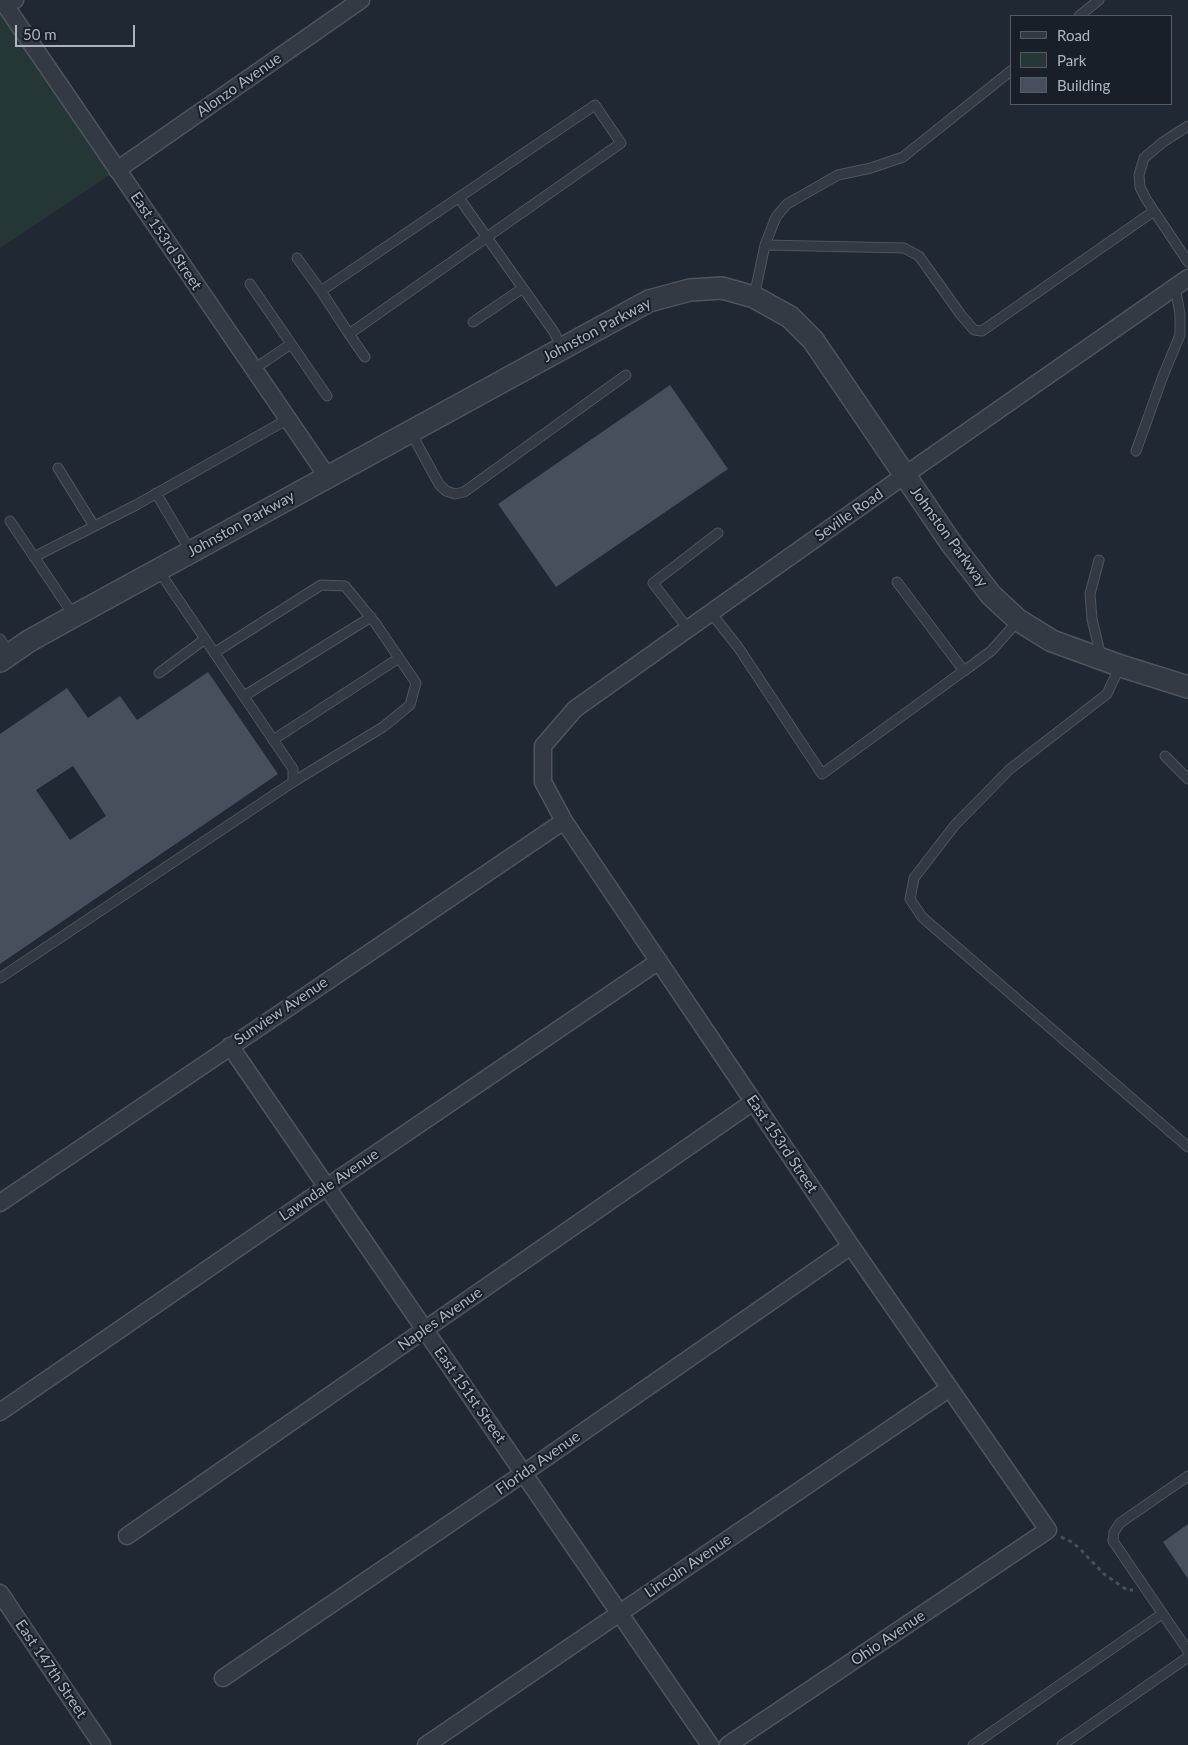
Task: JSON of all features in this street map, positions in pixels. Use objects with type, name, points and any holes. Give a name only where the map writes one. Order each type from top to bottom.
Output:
[{"type":"street","name":"Alonzo Avenue","points":[[117,170],[361,0]]},
{"type":"street","name":"East 153rd Street","points":[[7,3],[117,170],[327,476]]},
{"type":"street","name":"Seville Road","points":[[544,746],[575,709],[905,475],[1182,282]]},
{"type":"street","name":"Johnston Parkway","points":[[3,651],[29,641],[649,301],[690,290],[722,288],[754,297],[790,317],[813,340],[951,543],[991,595],[1018,620],[1052,641],[1111,663],[1188,687]]},
{"type":"street","name":"East 153rd Street","points":[[544,746],[543,782],[564,821],[851,1246],[1053,1533]]},
{"type":"street","name":"Sunview Avenue","points":[[0,1203],[564,821]]},
{"type":"street","name":"Lawndale Avenue","points":[[0,1412],[327,1186],[659,961]]},
{"type":"street","name":"East 151st Street","points":[[230,1046],[710,1745]]},
{"type":"street","name":"Naples Avenue","points":[[127,1536],[753,1102]]},
{"type":"street","name":"Florida Avenue","points":[[223,1678],[524,1473],[851,1246]]},
{"type":"street","name":"Lincoln Avenue","points":[[426,1745],[950,1388]]},
{"type":"street","name":"Ohio Avenue","points":[[728,1745],[1053,1533]]},
{"type":"street","name":"East 147th Street","points":[[0,1593],[102,1745]]},
{"type":"lane","points":[[1080,15],[1099,0]]},
{"type":"lane","points":[[754,297],[765,245],[776,217],[787,204],[838,175],[871,168],[903,157],[1010,72]]},
{"type":"lane","points":[[321,291],[594,105],[621,143],[349,334]]},
{"type":"lane","points":[[1188,126],[1163,142],[1144,158],[1139,174],[1140,187],[1188,262]]},
{"type":"lane","points":[[460,198],[554,332],[562,348]]},
{"type":"lane","points":[[765,245],[904,248],[919,256],[961,315],[974,330],[982,331],[1154,210]]},
{"type":"lane","points":[[297,258],[365,357]]},
{"type":"lane","points":[[1136,451],[1162,376],[1180,335],[1182,282]]},
{"type":"lane","points":[[250,284],[327,396]]},
{"type":"lane","points":[[473,322],[523,288]]},
{"type":"lane","points":[[254,369],[291,344]]},
{"type":"lane","points":[[410,431],[439,484],[446,491],[455,494],[464,492],[626,375]]},
{"type":"lane","points":[[34,557],[156,493],[288,419]]},
{"type":"lane","points":[[58,468],[94,526]]},
{"type":"lane","points":[[156,493],[191,552]]},
{"type":"lane","points":[[10,520],[74,616]]},
{"type":"lane","points":[[688,629],[653,583],[718,533]]},
{"type":"lane","points":[[1099,560],[1090,594],[1092,619],[1111,663],[1107,694],[1010,769],[955,825],[914,878],[910,898],[922,917],[1188,1148]]},
{"type":"lane","points":[[158,570],[293,769],[293,782]]},
{"type":"lane","points":[[898,582],[965,670]]},
{"type":"lane","points":[[0,978],[293,782],[382,727],[410,705],[416,683],[371,617],[345,586],[321,585],[214,653]]},
{"type":"lane","points":[[711,613],[738,647],[822,774],[990,651],[1018,620]]},
{"type":"lane","points":[[244,696],[371,617]]},
{"type":"lane","points":[[159,673],[205,639]]},
{"type":"lane","points":[[273,740],[399,658]]},
{"type":"lane","points":[[1165,756],[1188,779]]},
{"type":"lane","points":[[1188,1476],[1120,1522],[1114,1532],[1113,1541],[1188,1651]]},
{"type":"lane","points":[[973,1745],[1162,1614]]},
{"type":"lane","points":[[1062,1745],[1188,1658]]},
{"type":"path","points":[[1053,1533],[1072,1542],[1104,1574],[1127,1590],[1146,1590]]},
{"type":"green space","points":[[0,4],[117,170],[0,248]]},
{"type":"building","points":[[670,385],[728,469],[556,587],[498,504]]},
{"type":"building","points":[[208,672],[278,774],[0,964],[0,734],[67,688],[88,718],[120,696],[137,720]],"holes":[[[73,766],[106,816],[70,840],[36,790]]]},
{"type":"building","points":[[1188,1524],[1188,1579],[1163,1542]]}]
